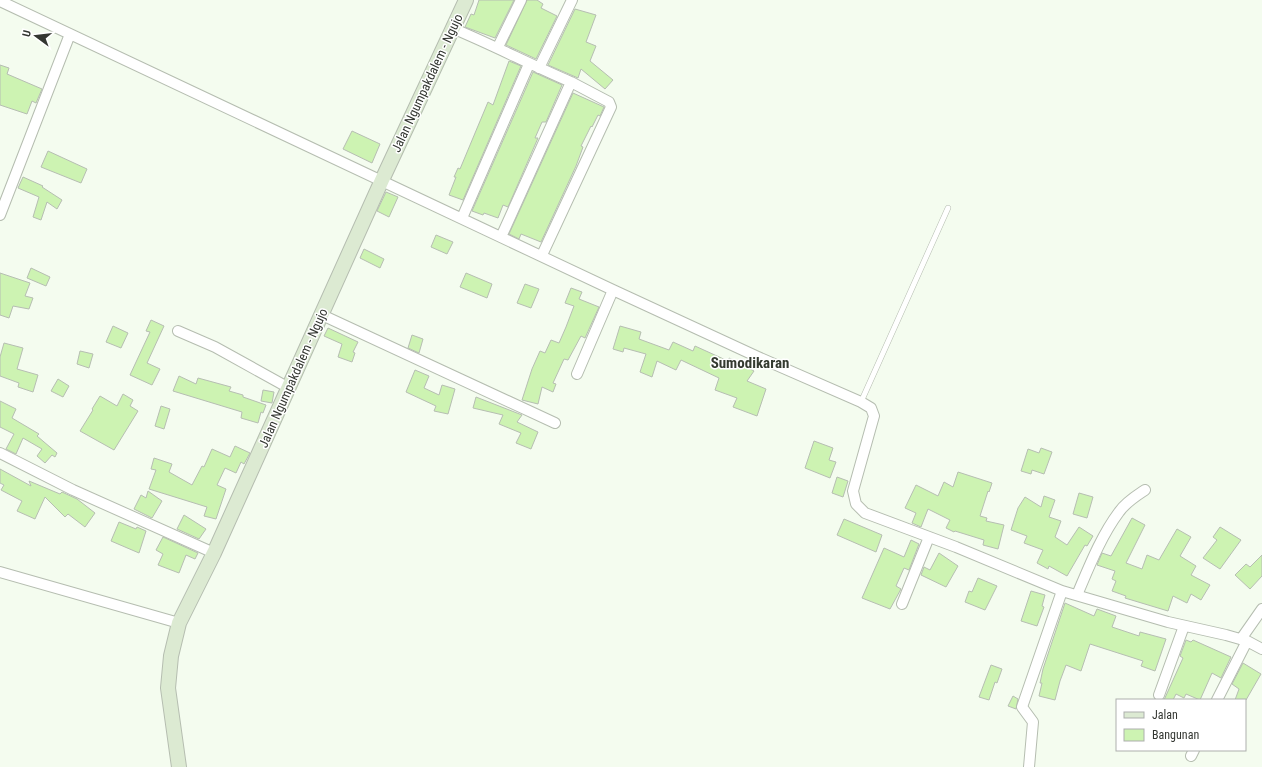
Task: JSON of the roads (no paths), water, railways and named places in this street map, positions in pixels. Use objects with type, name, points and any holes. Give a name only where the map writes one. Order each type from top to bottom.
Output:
[{"type":"street","name":"Jalan Ngumpakdalem - Ngujo","points":[[179,767],[168,688],[171,656],[179,623],[214,553],[382,180],[466,0]]},
{"type":"street","points":[[498,47],[521,0]]},
{"type":"street","points":[[539,68],[572,0]]},
{"type":"street","points":[[0,1],[613,290],[758,357],[861,402],[871,408],[874,416],[853,491],[856,504],[861,510],[1062,591],[1184,626],[1244,640],[1262,649]]},
{"type":"street","points":[[452,28],[498,47],[529,64],[571,82],[609,102],[611,107],[542,256]]},
{"type":"street","points":[[0,215],[70,34]]},
{"type":"street","points":[[462,218],[529,64]]},
{"type":"street","points":[[501,237],[571,82]]},
{"type":"street","points":[[577,374],[613,290]]},
{"type":"street","points":[[322,315],[555,423]]},
{"type":"street","points":[[178,331],[215,347],[289,388]]},
{"type":"street","points":[[0,453],[73,490],[214,553]]},
{"type":"street","points":[[1077,595],[1102,540],[1119,511],[1128,502],[1145,490]]},
{"type":"street","points":[[902,604],[929,537]]},
{"type":"street","points":[[0,572],[179,623]]},
{"type":"street","points":[[1029,767],[1033,722],[1022,707],[1062,591]]},
{"type":"street","points":[[1217,699],[1244,640],[1262,609]]},
{"type":"street","points":[[1159,694],[1184,626]]},
{"type":"lane","points":[[861,402],[948,208]]},
{"type":"district","name":"Sumodikaran","points":[[750,363]]}]
